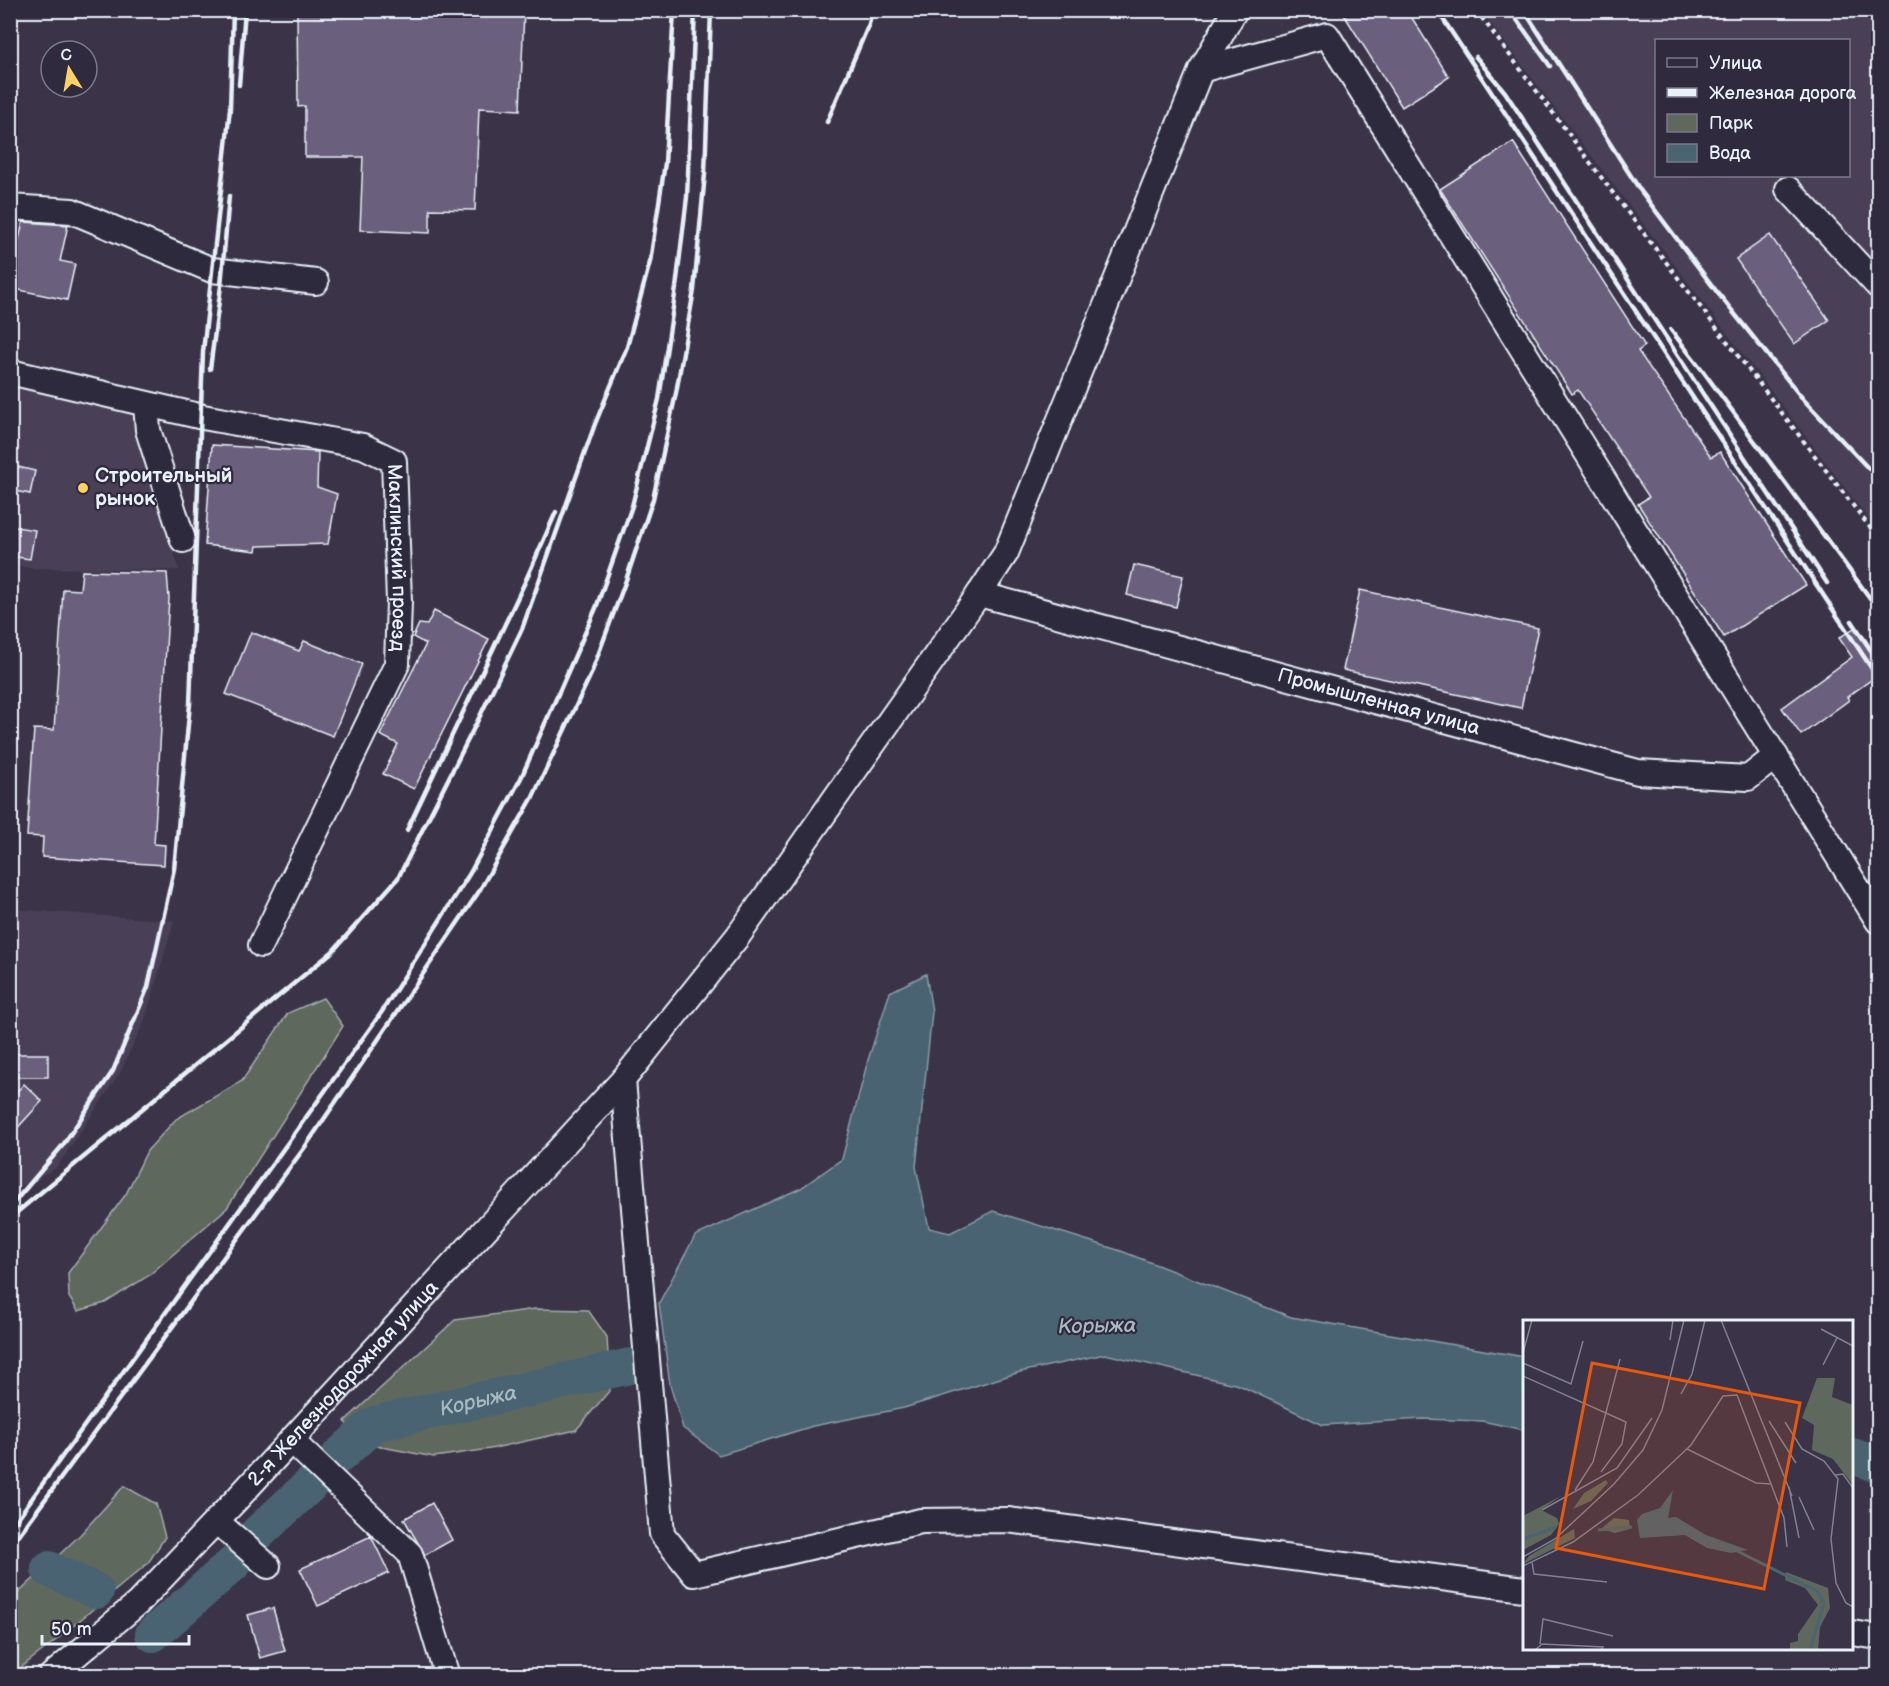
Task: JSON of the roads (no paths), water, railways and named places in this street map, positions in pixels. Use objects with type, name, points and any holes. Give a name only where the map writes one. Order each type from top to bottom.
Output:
[{"type":"street","name":"2-я Железнодорожная улица","points":[[51,1676],[138,1603],[216,1521],[623,1080],[738,936],[1006,553],[1201,70],[1235,10]]},
{"type":"street","points":[[1201,70],[1327,35],[1878,921]]},
{"type":"street","points":[[1788,189],[1878,286]]},
{"type":"street","points":[[10,207],[72,212],[212,270],[316,282]]},
{"type":"street","name":"Маклинский проезд","points":[[10,372],[203,417],[363,446],[394,461],[399,600],[397,664],[261,945]]},
{"type":"street","points":[[146,404],[148,430],[183,540]]},
{"type":"street","name":"Промышленная улица","points":[[979,594],[1638,772],[1748,778],[1776,756]]},
{"type":"street","points":[[623,1080],[662,1533],[694,1574],[921,1521],[1008,1520],[1523,1589]]},
{"type":"street","points":[[291,1440],[410,1554],[447,1676]]},
{"type":"street","points":[[216,1521],[268,1566]]},
{"type":"street","points":[[1853,1634],[1878,1637]]},
{"type":"water","points":[[926,974],[932,1012],[916,1167],[929,1228],[950,1233],[993,1211],[1121,1251],[1291,1317],[1523,1357],[1523,1430],[1482,1421],[1423,1419],[1323,1425],[1239,1385],[1105,1354],[1020,1372],[904,1408],[813,1426],[719,1455],[683,1428],[670,1385],[659,1303],[695,1236],[801,1188],[842,1159],[868,1060],[890,992]]},
{"type":"waterway","name":"Корыжа","points":[[339,1456],[374,1424],[630,1366]]},
{"type":"waterway","name":"Корыжа","points":[[1853,1456],[1878,1465]]},
{"type":"waterway","name":"Корыжа","points":[[257,1534],[310,1485]]},
{"type":"waterway","name":"Корыжа","points":[[153,1634],[234,1563]]},
{"type":"waterway","name":"Корыжа","points":[[49,1569],[96,1591]]},
{"type":"railway","points":[[10,1207],[63,1145],[113,1071],[148,987],[174,869],[190,704],[203,352],[230,109],[233,10]]},
{"type":"railway","points":[[239,85],[245,10]]},
{"type":"railway","points":[[10,1218],[332,952],[398,878],[522,629],[595,424],[627,347],[650,262],[665,163],[674,10]]},
{"type":"railway","points":[[10,1529],[381,1013],[470,873],[521,778],[596,608],[632,506],[659,399],[687,197],[695,10]]},
{"type":"railway","points":[[10,1547],[305,1147],[478,893],[533,797],[591,674],[653,499],[676,393],[694,290],[705,174],[711,10]]},
{"type":"railway","points":[[827,122],[869,24],[872,10]]},
{"type":"railway","points":[[1437,10],[1878,678]]},
{"type":"railway","points":[[1510,10],[1550,66]]},
{"type":"railway","points":[[1524,10],[1640,190],[1717,292],[1803,399],[1878,476]]},
{"type":"railway","points":[[1476,57],[1505,92],[1827,583]]},
{"type":"railway","points":[[210,369],[221,286],[229,196]]},
{"type":"railway","points":[[1671,330],[1878,609]]},
{"type":"railway","points":[[407,830],[556,512]]},
{"type":"railway","points":[[1852,621],[1878,661]]},
{"type":"place","name":"Строительный рынок","points":[[83,488]]}]
